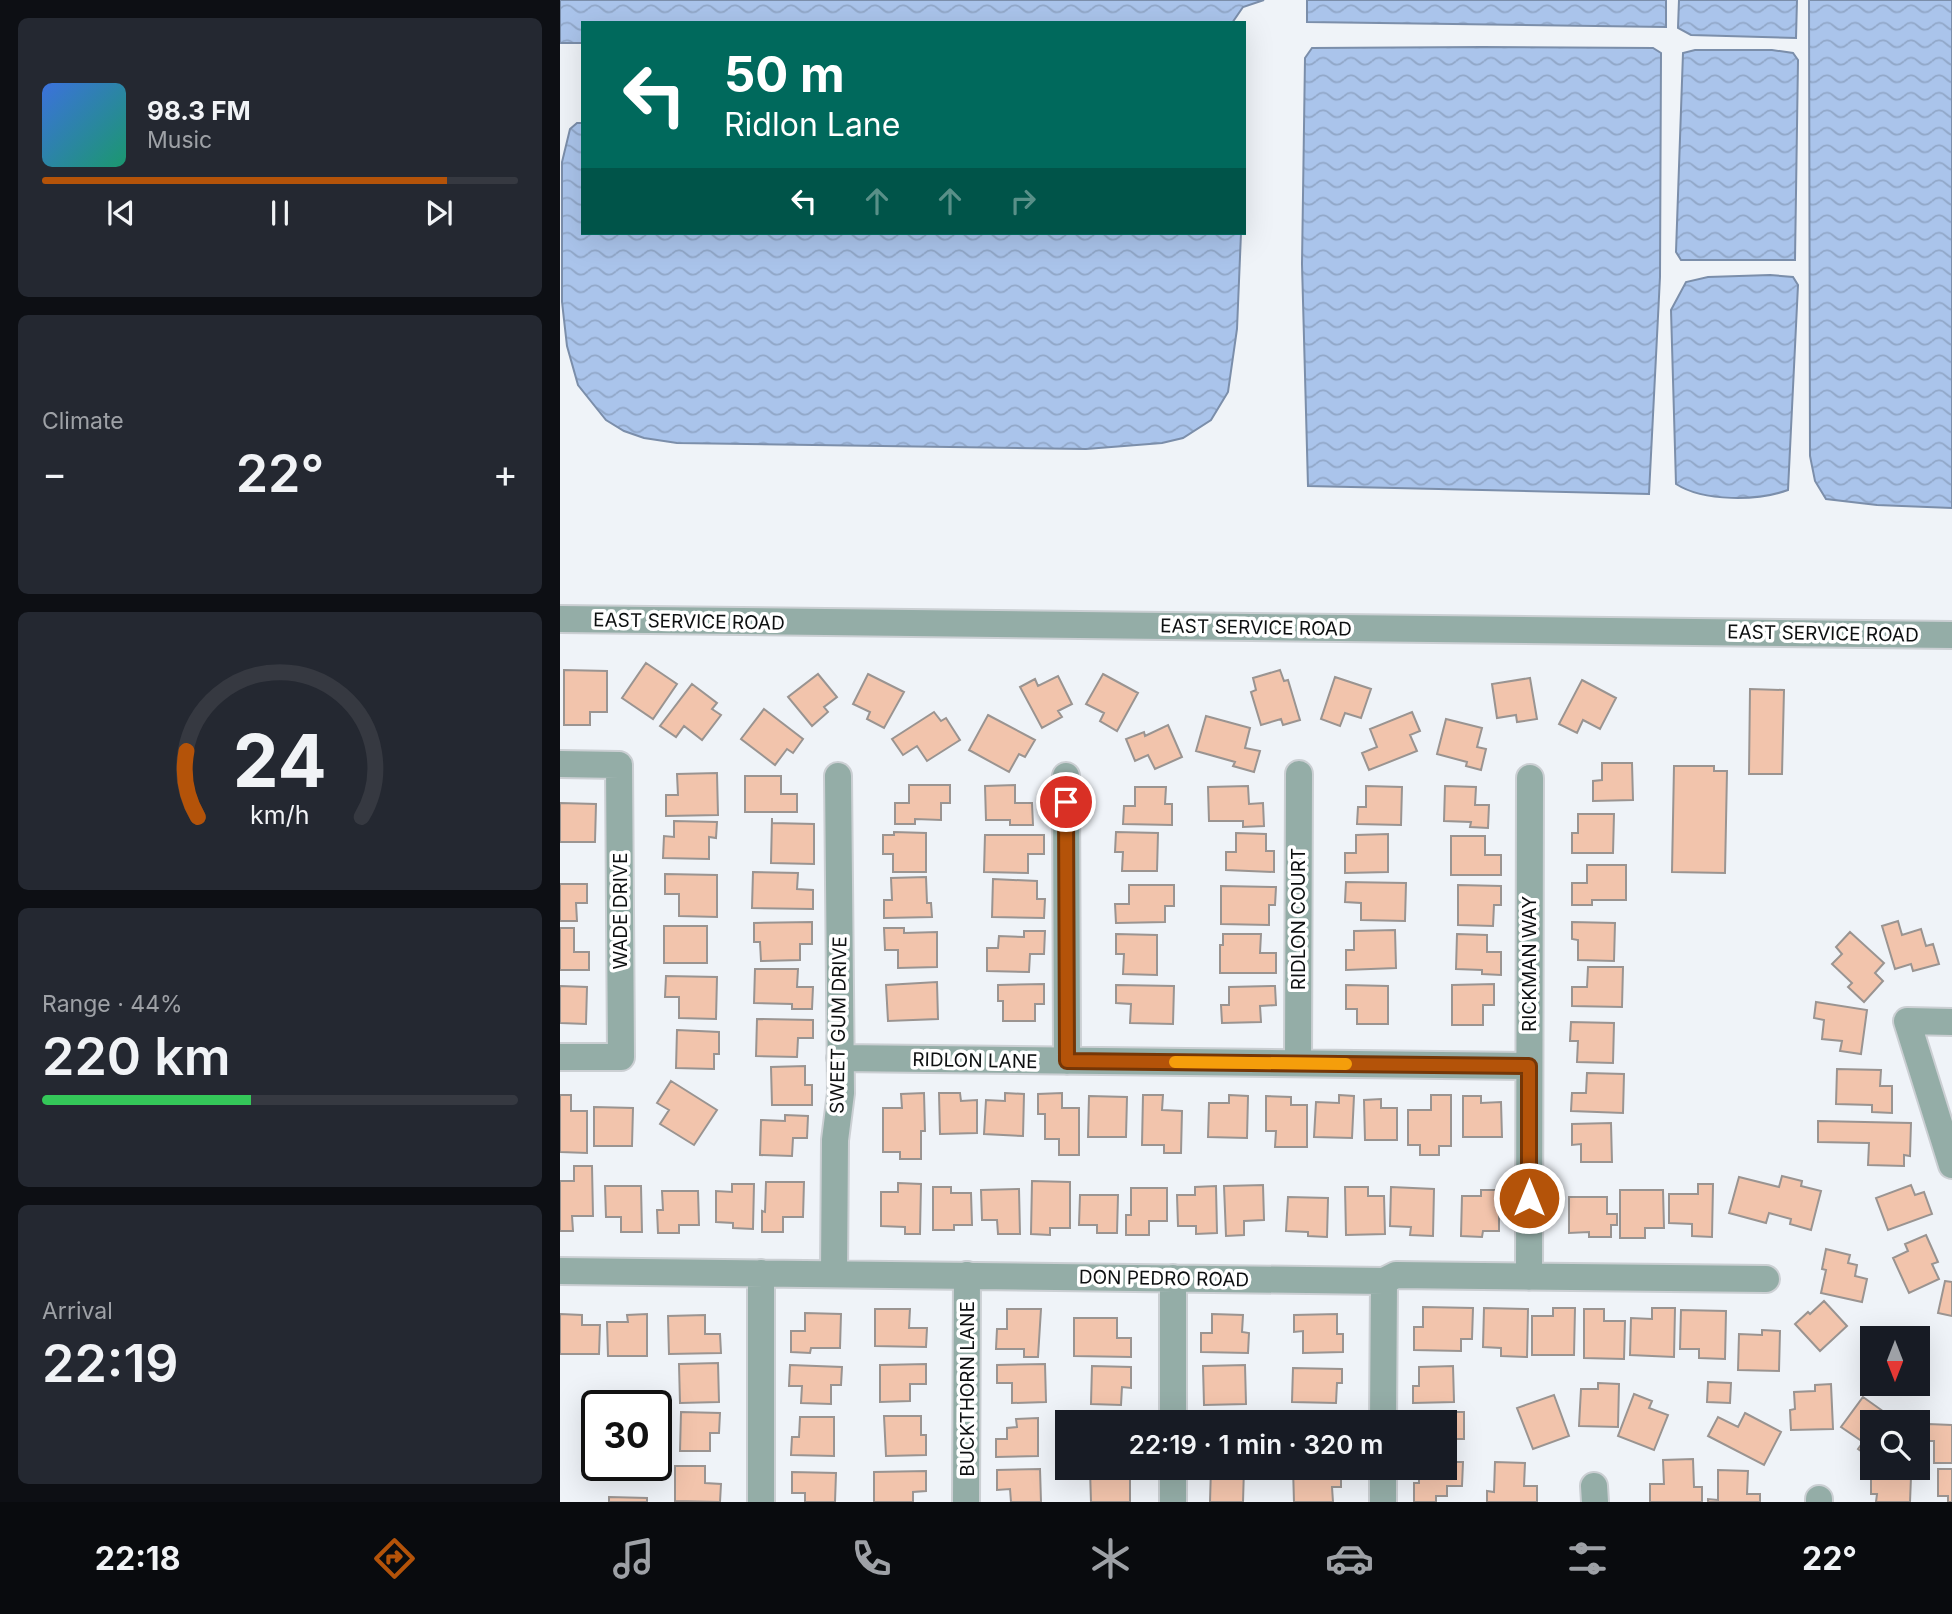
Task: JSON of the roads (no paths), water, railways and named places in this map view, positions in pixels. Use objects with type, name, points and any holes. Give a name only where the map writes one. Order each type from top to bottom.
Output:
[{"type":"street","name":"EAST SERVICE ROAD","points":[[560,619],[1952,635]]},
{"type":"street","name":"WADE DRIVE","points":[[560,764],[619,765],[621,1057],[560,1057]]},
{"type":"street","name":"RIDLON COURT","points":[[1298,1063],[1299,774]]},
{"type":"street","name":"SWEET GUM DRIVE","points":[[834,1274],[835,1140],[841,1093],[838,776]]},
{"type":"street","points":[[1066,776],[1067,1061]]},
{"type":"street","name":"RICKMAN WAY","points":[[1529,1277],[1530,778]]},
{"type":"street","points":[[1952,1022],[1907,1021],[1952,1165]]},
{"type":"street","name":"RIDLON LANE","points":[[840,1058],[1529,1066]]},
{"type":"street","name":"DON PEDRO ROAD","points":[[560,1271],[1384,1280],[1396,1275],[1766,1279]]},
{"type":"street","points":[[761,1273],[761,1502]]},
{"type":"street","name":"BUCKTHORN LANE","points":[[966,1502],[967,1275]]},
{"type":"street","points":[[1173,1278],[1173,1410]]},
{"type":"street","points":[[1383,1410],[1384,1280]]},
{"type":"street","points":[[1173,1480],[1173,1502]]},
{"type":"street","points":[[1383,1480],[1383,1502]]},
{"type":"water","points":[[560,0],[1264,0],[1243,7],[1233,21],[581,21],[581,43],[560,43]]},
{"type":"water","points":[[1307,0],[1666,0],[1666,27],[1307,22]]},
{"type":"water","points":[[1679,0],[1797,0],[1796,38],[1691,35],[1678,28]]},
{"type":"water","points":[[1809,0],[1952,0],[1952,508],[1877,505],[1826,499],[1815,481],[1810,456]]},
{"type":"water","points":[[1312,48],[1653,48],[1661,53],[1660,277],[1649,494],[1308,486],[1302,264],[1305,58]]},
{"type":"water","points":[[1695,50],[1772,50],[1793,53],[1798,60],[1795,260],[1681,260],[1676,252],[1683,53]]},
{"type":"water","points":[[581,123],[581,235],[1241,235],[1237,329],[1228,392],[1211,420],[1183,438],[1162,443],[1086,449],[677,443],[644,438],[624,431],[606,420],[578,385],[567,346],[562,302],[562,162],[570,129]]},
{"type":"water","points":[[1708,277],[1793,277],[1798,285],[1788,490],[1762,496],[1731,498],[1688,490],[1676,484],[1671,310],[1686,282]]}]
